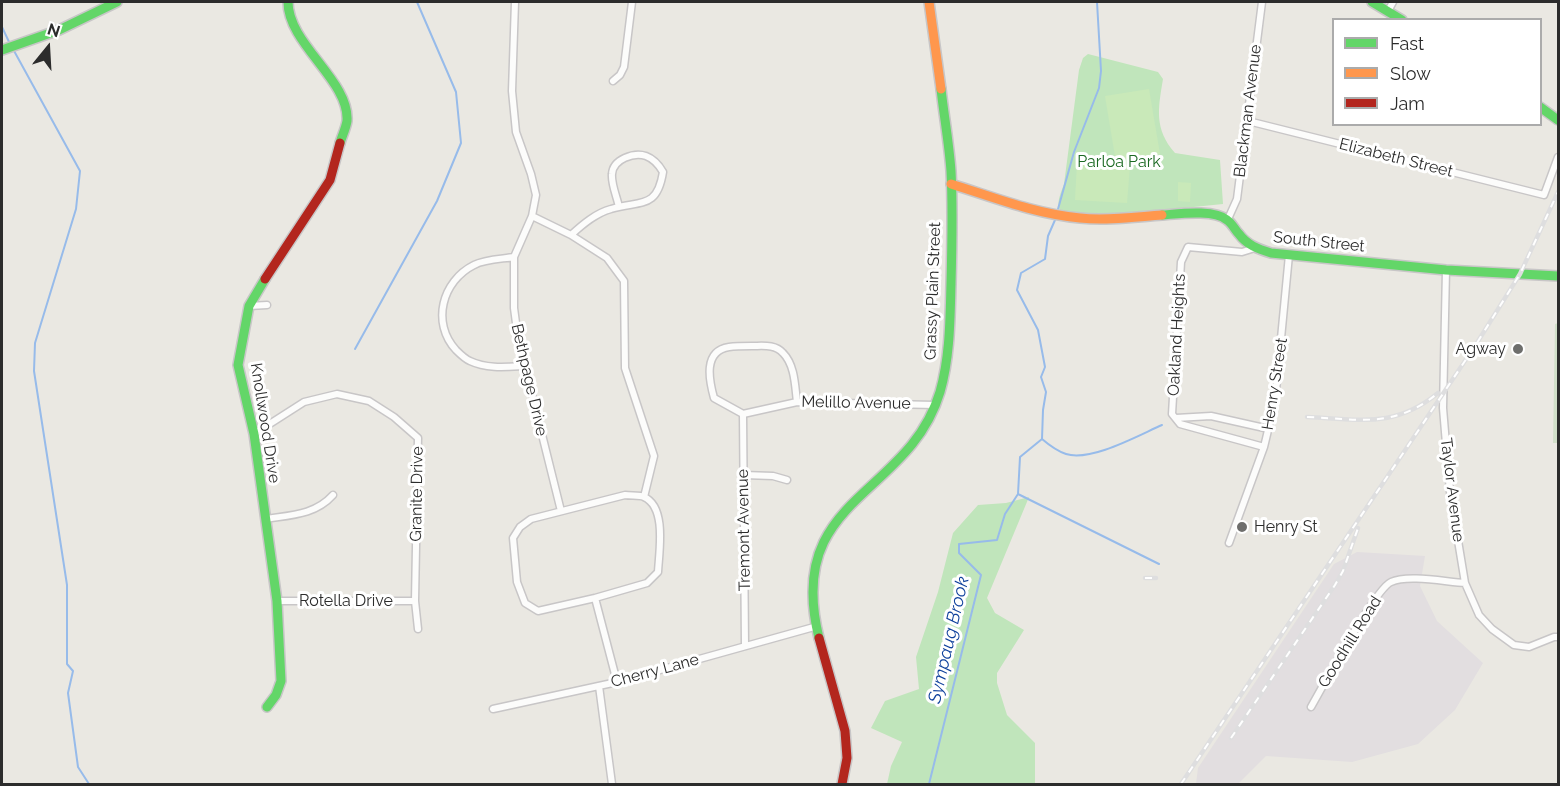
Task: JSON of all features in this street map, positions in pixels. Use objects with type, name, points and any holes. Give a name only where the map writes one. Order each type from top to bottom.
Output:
[{"type":"street","points":[[2,50],[59,30],[116,2]]},
{"type":"street","name":"Knollwood Drive","points":[[267,707],[276,695],[281,681],[277,602],[254,434],[238,365],[249,306],[330,180],[346,120],[342,97],[295,28],[288,9],[288,2]]},
{"type":"street","name":"Bethpage Drive","points":[[515,2],[512,91],[516,132],[536,195],[532,216],[514,257],[514,308],[524,366],[561,512]]},
{"type":"street","points":[[613,81],[624,67],[632,2]]},
{"type":"street","name":"Grassy Plain Street","points":[[842,784],[847,757],[846,732],[814,627],[814,569],[821,545],[832,524],[848,505],[896,465],[926,426],[935,405],[946,365],[949,336],[951,184],[929,2]]},
{"type":"street","name":"Blackman Avenue","points":[[1228,219],[1237,199],[1262,2]]},
{"type":"street","points":[[1371,2],[1399,18]]},
{"type":"street","points":[[1388,11],[1393,2]]},
{"type":"street","points":[[1542,108],[1558,120]]},
{"type":"street","name":"Elizabeth Street","points":[[1248,121],[1544,195],[1558,157]]},
{"type":"street","points":[[571,235],[586,221],[610,209],[648,202],[655,195],[661,184],[663,172],[657,163],[647,156],[630,155],[620,160],[615,166],[612,174],[619,207]]},
{"type":"street","points":[[951,184],[1031,209],[1081,219],[1190,214],[1221,216],[1228,219]]},
{"type":"street","points":[[532,216],[571,235],[607,258],[624,281],[625,368],[654,456],[644,497]]},
{"type":"street","name":"South Street","points":[[1228,219],[1242,238],[1255,248],[1289,255],[1446,270],[1558,276]]},
{"type":"street","name":"Oakland Heights","points":[[1255,248],[1242,252],[1188,247],[1181,262],[1172,412],[1180,424],[1264,447]]},
{"type":"street","name":"Henry Street","points":[[1229,543],[1264,447],[1275,401],[1289,255]]},
{"type":"street","points":[[514,257],[474,264],[453,280],[444,297],[441,316],[450,343],[468,361],[487,367],[524,366]]},
{"type":"street","name":"Taylor Avenue","points":[[1446,270],[1443,408],[1450,492],[1465,584],[1479,615],[1492,629],[1514,645],[1529,647],[1554,637],[1558,638]]},
{"type":"street","points":[[249,306],[267,305]]},
{"type":"street","points":[[743,414],[714,398],[708,379],[709,367],[716,355],[726,347],[772,345],[783,353],[793,372],[797,402]]},
{"type":"street","name":"Granite Drive","points":[[254,434],[304,402],[337,394],[369,401],[394,417],[418,438],[416,601],[418,629]]},
{"type":"street","name":"Melillo Avenue","points":[[743,414],[797,402],[935,405]]},
{"type":"street","name":"Tremont Avenue","points":[[743,414],[746,646]]},
{"type":"street","name":"Oakland Heights","points":[[1176,418],[1211,416],[1269,429]]},
{"type":"street","points":[[744,475],[773,476],[787,480]]},
{"type":"street","points":[[266,519],[309,513],[325,505],[333,495]]},
{"type":"street","points":[[625,495],[644,497],[656,508],[660,523],[658,572],[647,583],[595,598],[538,610],[525,603],[517,582],[513,538],[520,527],[531,519],[625,495]]},
{"type":"street","name":"Goodhill Road","points":[[1311,707],[1370,607],[1389,583],[1401,579],[1465,584]]},
{"type":"street","points":[[595,598],[617,682]]},
{"type":"street","name":"Rotella Drive","points":[[277,602],[416,601]]},
{"type":"street","name":"Cherry Lane","points":[[493,709],[617,682],[814,627]]},
{"type":"street","points":[[599,686],[612,784]]},
{"type":"shaded area","points":[[1357,552],[1425,556],[1420,586],[1437,621],[1483,663],[1455,710],[1418,744],[1352,762],[1266,756],[1238,784],[1196,784],[1198,768],[1334,564]]},
{"type":"green space","name":"Parloa Park","points":[[1088,54],[1158,72],[1163,79],[1159,118],[1164,136],[1175,153],[1220,160],[1223,204],[1105,216],[1061,212],[1059,202],[1064,184],[1079,70],[1083,58]]},
{"type":"green space","points":[[1149,89],[1160,154],[1116,162],[1105,96]]},
{"type":"green space","points":[[1077,163],[1130,166],[1127,203],[1075,200]]},
{"type":"green space","points":[[1178,182],[1191,183],[1190,202],[1178,201]]},
{"type":"green space","points":[[1558,323],[1558,443],[1553,443],[1555,324]]},
{"type":"green space","points":[[1029,497],[987,598],[995,613],[1024,630],[997,673],[997,683],[1007,715],[1035,743],[1035,784],[887,784],[891,766],[902,742],[871,728],[885,701],[919,689],[916,657],[938,592],[953,533],[978,505],[1006,503]]},
{"type":"waterway","points":[[355,349],[437,201],[461,143],[456,92],[417,2]]},
{"type":"waterway","name":"Sympaug Brook","points":[[1058,209],[1074,152],[1099,88],[1101,71],[1097,2]]},
{"type":"waterway","points":[[2,27],[10,44]]},
{"type":"waterway","points":[[13,49],[80,171],[76,209],[35,343],[34,371],[67,585],[67,664],[73,671],[68,693],[78,767],[89,784]]},
{"type":"waterway","name":"Sympaug Brook","points":[[929,784],[981,575],[959,553],[959,544],[997,540],[1005,514],[1018,494],[1020,457],[1042,439],[1046,392],[1041,377],[1045,367],[1038,330],[1017,290],[1021,273],[1045,259],[1048,236],[1055,220]]},
{"type":"waterway","points":[[1042,439],[1053,448],[1066,454],[1088,454],[1115,446],[1162,425]]},
{"type":"waterway","points":[[1018,494],[1159,564]]},
{"type":"railway","points":[[1181,784],[1475,346],[1520,274],[1558,192]]},
{"type":"railway","points":[[1307,417],[1360,420],[1391,417],[1422,404],[1438,393]]},
{"type":"railway","points":[[1231,738],[1335,585],[1343,571],[1358,528]]},
{"type":"railway","points":[[1145,578],[1156,578]]},
{"type":"traffic: fast","points":[[2,50],[59,30],[117,2]]},
{"type":"traffic: fast","points":[[288,2],[291,18],[298,33],[330,77],[345,106],[347,121],[340,143]]},
{"type":"traffic: fast","points":[[1372,2],[1399,18]]},
{"type":"traffic: fast","points":[[819,638],[813,591],[819,555],[833,526],[854,502],[903,455],[924,427],[940,392],[943,379],[950,325],[952,185],[941,89]]},
{"type":"traffic: fast","points":[[1542,108],[1558,120]]},
{"type":"traffic: fast","points":[[1162,215],[1214,214],[1229,221],[1249,244],[1271,253],[1446,270],[1558,276]]},
{"type":"traffic: fast","points":[[265,279],[249,306],[238,365],[254,434],[277,601],[281,681],[276,695],[267,707]]},
{"type":"traffic: slow","points":[[929,2],[941,89]]},
{"type":"traffic: slow","points":[[951,184],[1014,204],[1063,216],[1100,219],[1162,215]]},
{"type":"traffic: jam","points":[[265,279],[330,180],[340,143]]},
{"type":"traffic: jam","points":[[819,638],[845,731],[847,758],[842,784]]},
{"type":"place","name":"Agway","points":[[1518,349]]},
{"type":"place","name":"Henry St","points":[[1242,527]]}]
